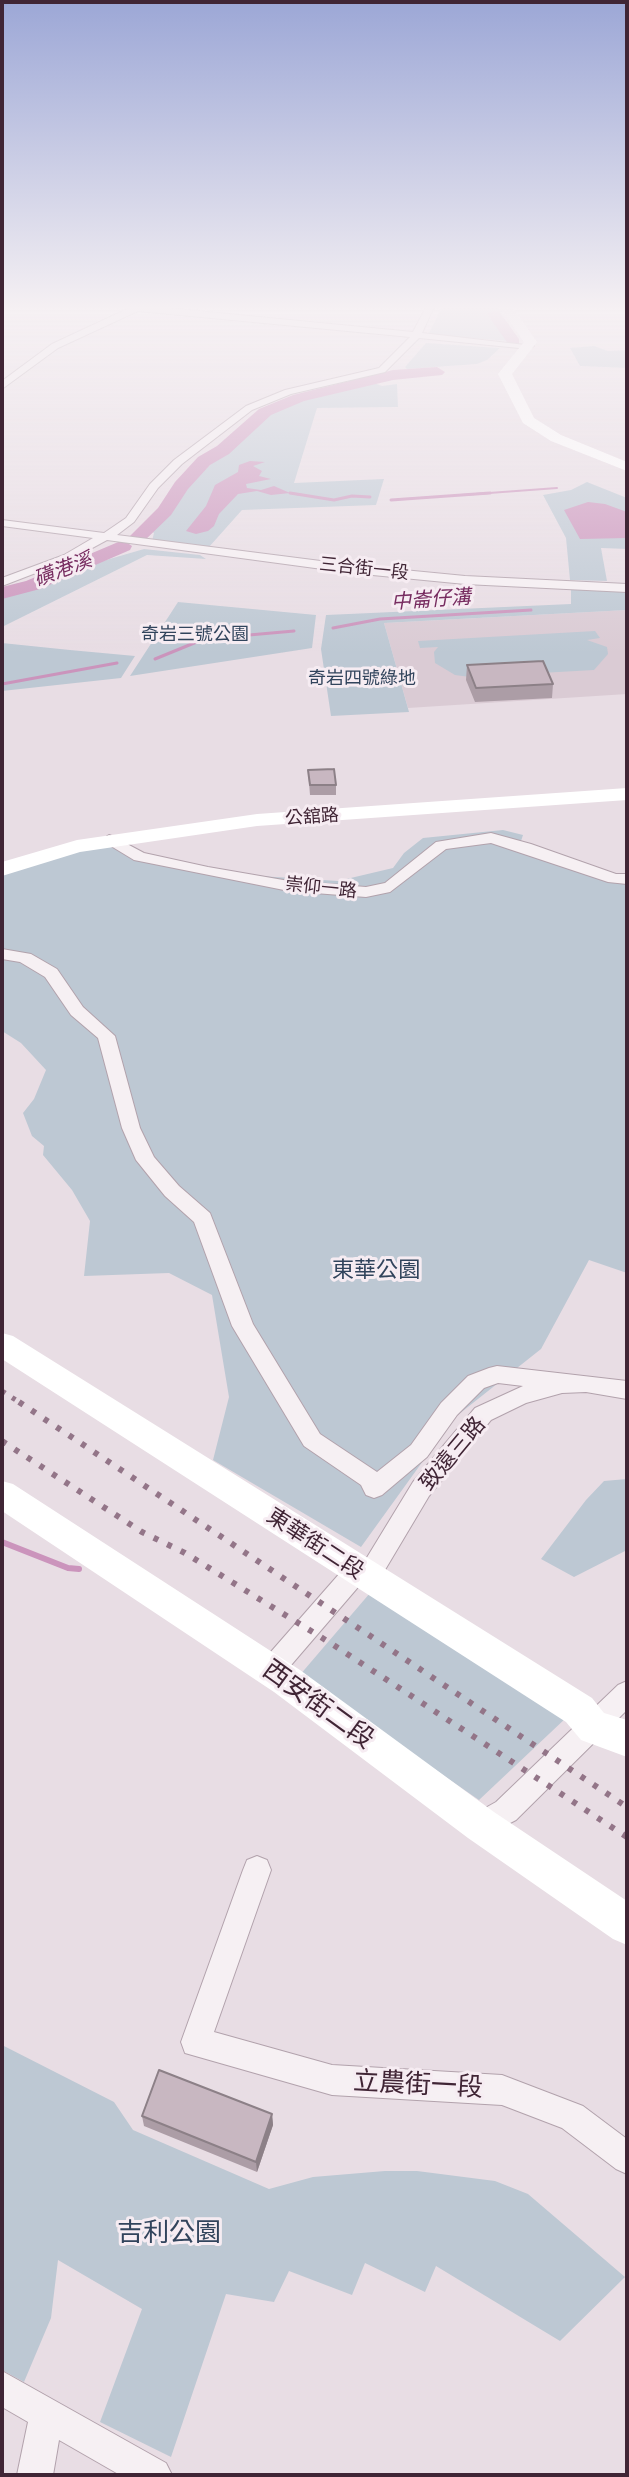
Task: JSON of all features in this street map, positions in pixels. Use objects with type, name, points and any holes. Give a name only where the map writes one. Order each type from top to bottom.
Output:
[{"type":"street","points":[[2,582],[54,563],[104,538],[130,520],[154,486],[178,462],[230,423]]},
{"type":"street","points":[[532,423],[556,438],[627,467]]},
{"type":"street","name":"三合街一段","points":[[2,523],[148,544],[465,580],[627,588]]},
{"type":"street","points":[[2,574],[104,538]]},
{"type":"street","name":"公舘路","points":[[2,869],[40,855],[109,840],[257,820],[627,794]]},
{"type":"street","name":"崇仰一路","points":[[109,840],[139,857],[289,886],[366,892],[390,887],[441,845],[491,838],[526,847],[614,879],[627,879]]},
{"type":"street","points":[[2,954],[25,958],[51,973],[77,1011],[106,1036],[131,1128],[146,1160],[172,1191],[203,1218],[243,1326],[312,1440],[370,1479],[374,1488],[419,1451],[449,1409],[476,1382],[497,1374],[562,1384]]},
{"type":"street","name":"東華街二段","points":[[2,1344],[361,1575],[579,1710],[594,1728],[614,1732],[627,1740]]},
{"type":"street","name":"致遠三路","points":[[271,1670],[361,1575],[379,1562],[421,1489],[483,1414],[520,1396],[562,1384],[586,1383],[627,1390]]},
{"type":"street","name":"西安街二段","points":[[2,1494],[271,1670],[481,1825],[627,1925]]},
{"type":"street","points":[[481,1825],[506,1811],[627,1693]]},
{"type":"street","name":"立農街一段","points":[[257,1870],[196,2042],[332,2080],[502,2090],[572,2117],[627,2158]]},
{"type":"street","points":[[2,2388],[154,2475]]},
{"type":"street","points":[[35,2475],[47,2413]]},
{"type":"shaded area","points":[[250,461],[265,462],[253,466],[262,471],[259,476],[271,479],[246,484],[247,488],[261,490],[274,486],[290,493],[271,495],[257,491],[238,494],[208,531],[196,534],[186,531],[206,506],[215,485],[238,472],[239,465]]},
{"type":"shaded area","points":[[588,502],[627,512],[627,538],[580,539],[564,510]]},
{"type":"shaded area","points":[[627,610],[627,694],[408,708],[384,623]]},
{"type":"green space","points":[[256,423],[313,423],[294,483],[384,479],[376,505],[242,510],[209,547],[152,541],[154,533],[151,531],[174,508],[185,488]]},
{"type":"green space","points":[[587,482],[627,498],[627,549],[601,548],[607,581],[570,580],[566,538],[543,495],[571,490]]},
{"type":"green space","points":[[144,549],[200,555],[206,559],[147,555],[2,627],[2,596],[58,574]]},
{"type":"green space","name":"奇岩四號綠地","points":[[571,589],[627,592],[627,610],[384,623],[409,712],[331,716],[321,649],[326,615],[571,604]]},
{"type":"green space","name":"奇岩三號公園","points":[[178,602],[316,615],[312,648],[130,676]]},
{"type":"green space","points":[[595,631],[600,638],[587,640],[607,647],[608,654],[594,670],[470,677],[455,675],[435,663],[434,652],[438,647],[420,648],[418,641]]},
{"type":"green space","points":[[2,643],[135,656],[121,678],[2,691]]},
{"type":"green space","name":"東華公園","points":[[503,830],[523,835],[520,844],[608,876],[627,876],[627,1273],[589,1260],[541,1349],[454,1418],[361,1547],[213,1460],[229,1397],[212,1295],[169,1273],[84,1276],[90,1221],[72,1190],[43,1155],[44,1146],[32,1136],[23,1113],[34,1099],[46,1070],[21,1043],[2,1031],[2,872],[45,857],[122,844],[138,855],[259,876],[338,881],[393,868],[404,853],[423,838]]},
{"type":"green space","points":[[627,1479],[627,1550],[574,1577],[541,1559],[604,1481]]},
{"type":"green space","points":[[370,1593],[567,1717],[479,1800],[299,1676]]},
{"type":"green space","name":"吉利公園","points":[[2,2045],[114,2102],[133,2130],[269,2189],[313,2177],[385,2171],[417,2171],[495,2181],[528,2194],[625,2277],[560,2341],[436,2266],[425,2292],[365,2263],[352,2295],[289,2271],[274,2302],[226,2294],[171,2457],[100,2422],[142,2309],[58,2260],[51,2318],[24,2382],[2,2370]]},
{"type":"building","points":[[543,661],[553,684],[476,688],[467,665]]},
{"type":"building","points":[[334,769],[336,785],[310,785],[308,770]]},
{"type":"building","points":[[159,2070],[272,2114],[256,2162],[142,2116]]},
{"type":"waterway","name":"磺港溪","points":[[137,538],[165,511],[181,486],[204,461],[223,450],[253,423]]},
{"type":"waterway","points":[[469,494],[557,488]]},
{"type":"waterway","points":[[302,495],[290,493],[334,500],[352,496],[370,497]]},
{"type":"waterway","points":[[469,494],[490,493]]},
{"type":"waterway","points":[[391,500],[469,494]]},
{"type":"waterway","points":[[462,495],[469,494]]},
{"type":"waterway","name":"磺港溪","points":[[2,593],[33,585],[123,546]]},
{"type":"waterway","name":"中崙仔溝","points":[[333,628],[380,619],[531,610]]},
{"type":"waterway","name":"中崙仔溝","points":[[155,659],[204,639],[294,631]]},
{"type":"waterway","name":"中崙仔溝","points":[[2,684],[117,663]]},
{"type":"waterway","points":[[2,1542],[68,1568],[79,1569]]},
{"type":"railway","points":[[2,1391],[22,1404]]},
{"type":"railway","points":[[19,1402],[627,1807]]},
{"type":"railway","points":[[2,1441],[142,1532],[185,1553],[332,1644],[627,1837]]}]
